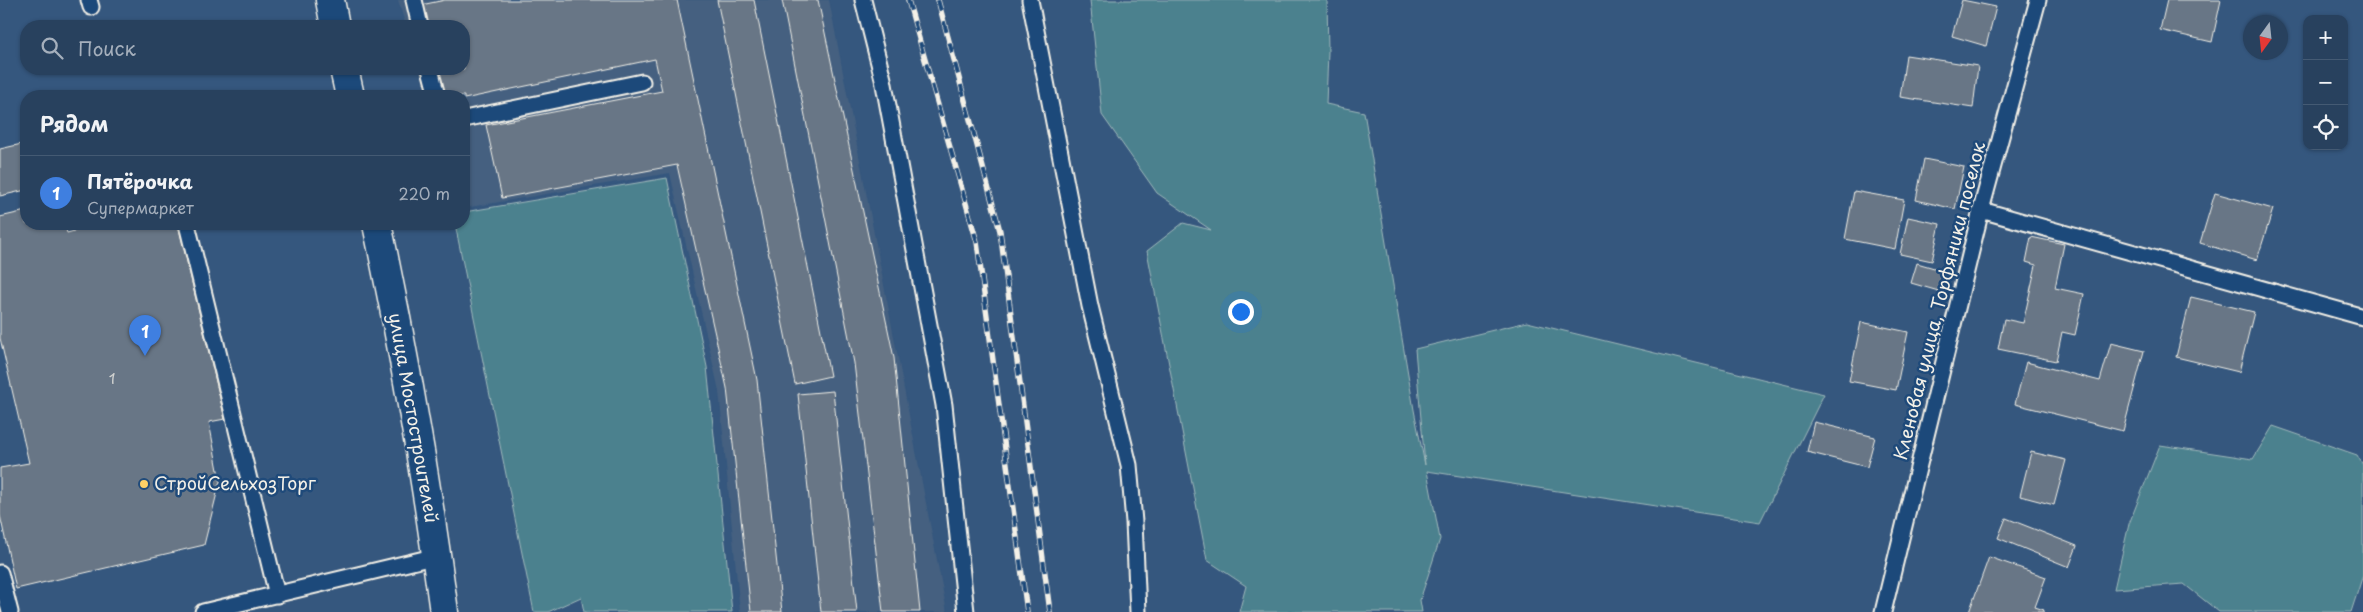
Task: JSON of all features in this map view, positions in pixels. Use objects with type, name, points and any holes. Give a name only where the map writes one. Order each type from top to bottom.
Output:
[{"type":"main road","points":[[330,0],[334,20]]},
{"type":"main road","points":[[345,75],[349,90]]},
{"type":"main road","name":"улица Мостостроителей","points":[[378,230],[390,286],[437,556],[444,612]]},
{"type":"lane","points":[[414,0],[419,20]]},
{"type":"lane","points":[[863,0],[883,80],[944,405],[966,612]]},
{"type":"lane","points":[[1030,0],[1090,306],[1129,465],[1134,522],[1138,612]]},
{"type":"lane","name":"Кленовая улица, Торфяники поселок","points":[[1883,612],[1981,210],[2038,0]]},
{"type":"lane","points":[[432,75],[435,90]]},
{"type":"lane","points":[[470,118],[642,82]]},
{"type":"lane","points":[[1981,210],[2363,317]]},
{"type":"lane","points":[[188,230],[277,595]]},
{"type":"lane","points":[[203,612],[437,556]]},
{"type":"lane","points":[[0,573],[10,612]]},
{"type":"shaded area","points":[[398,0],[829,0],[947,612],[740,612],[719,391],[670,173],[470,207],[470,90],[426,90],[421,75],[470,75],[470,20],[404,20]]},
{"type":"green space","points":[[1090,0],[1327,0],[1326,104],[1364,112],[1425,465],[1415,349],[1527,322],[1824,394],[1760,522],[1427,471],[1440,539],[1420,600],[1422,612],[1239,612],[1246,586],[1207,560],[1147,251],[1183,223],[1211,230],[1157,193],[1102,115]]},
{"type":"green space","points":[[667,178],[707,367],[732,612],[584,612],[581,597],[548,612],[534,612],[456,230],[470,230],[470,211]]},
{"type":"green space","points":[[2273,426],[2357,455],[2363,465],[2363,575],[2351,612],[2219,612],[2184,584],[2114,589],[2129,524],[2160,445],[2253,459]]},
{"type":"building","points":[[445,0],[677,0],[757,380],[782,612],[751,612],[727,388],[677,165],[502,198],[486,125],[662,91],[655,59],[470,98],[470,90],[441,90],[438,75],[470,75],[470,20],[425,20],[421,5]]},
{"type":"building","points":[[717,0],[754,0],[830,376],[795,384]]},
{"type":"building","points":[[782,0],[818,0],[894,358],[920,612],[883,612],[854,363]]},
{"type":"building","points":[[1962,0],[1996,7],[1986,46],[1952,36]]},
{"type":"building","points":[[2167,0],[2221,0],[2212,42],[2160,30]]},
{"type":"building","points":[[1906,55],[1978,66],[1973,108],[1900,97]]},
{"type":"building","points":[[20,144],[20,191],[0,196],[0,149]]},
{"type":"building","points":[[1924,159],[1964,167],[1955,209],[1916,200]]},
{"type":"building","points":[[1854,191],[1904,200],[1895,249],[1845,239]]},
{"type":"building","points":[[2215,193],[2273,209],[2257,260],[2200,243]]},
{"type":"building","points":[[20,212],[20,230],[66,230],[67,233],[78,230],[179,230],[225,419],[209,422],[220,481],[204,545],[16,589],[0,515],[0,468],[29,463],[0,338],[0,217]]},
{"type":"building","points":[[1908,217],[1940,224],[1932,261],[1900,254]]},
{"type":"building","points":[[2031,237],[2064,244],[2055,288],[2084,294],[2075,335],[2062,332],[2056,361],[1998,349],[2004,319],[2023,323],[2036,265],[2026,262]]},
{"type":"building","points":[[1917,263],[1948,272],[1942,292],[1911,283]]},
{"type":"building","points":[[2191,297],[2254,312],[2239,372],[2176,357]]},
{"type":"building","points":[[1861,322],[1908,332],[1896,390],[1849,381]]},
{"type":"building","points":[[2111,343],[2144,351],[2123,431],[2015,404],[2026,362],[2100,381]]},
{"type":"building","points":[[833,391],[857,612],[821,612],[798,394]]},
{"type":"building","points":[[1814,422],[1875,437],[1867,467],[1807,452]]},
{"type":"building","points":[[2031,452],[2066,460],[2054,505],[2020,496]]},
{"type":"building","points":[[2006,518],[2077,546],[2069,567],[1998,538]]},
{"type":"building","points":[[1989,557],[2046,577],[2035,607],[2044,610],[2043,612],[1969,612]]},
{"type":"railway","points":[[908,0],[977,242],[1027,612]]},
{"type":"railway","points":[[938,0],[1000,231],[1050,612]]},
{"type":"place","name":"Пятёрочка","points":[[145,356]]},
{"type":"place","name":"СтройСельхозТорг","points":[[144,484]]}]
